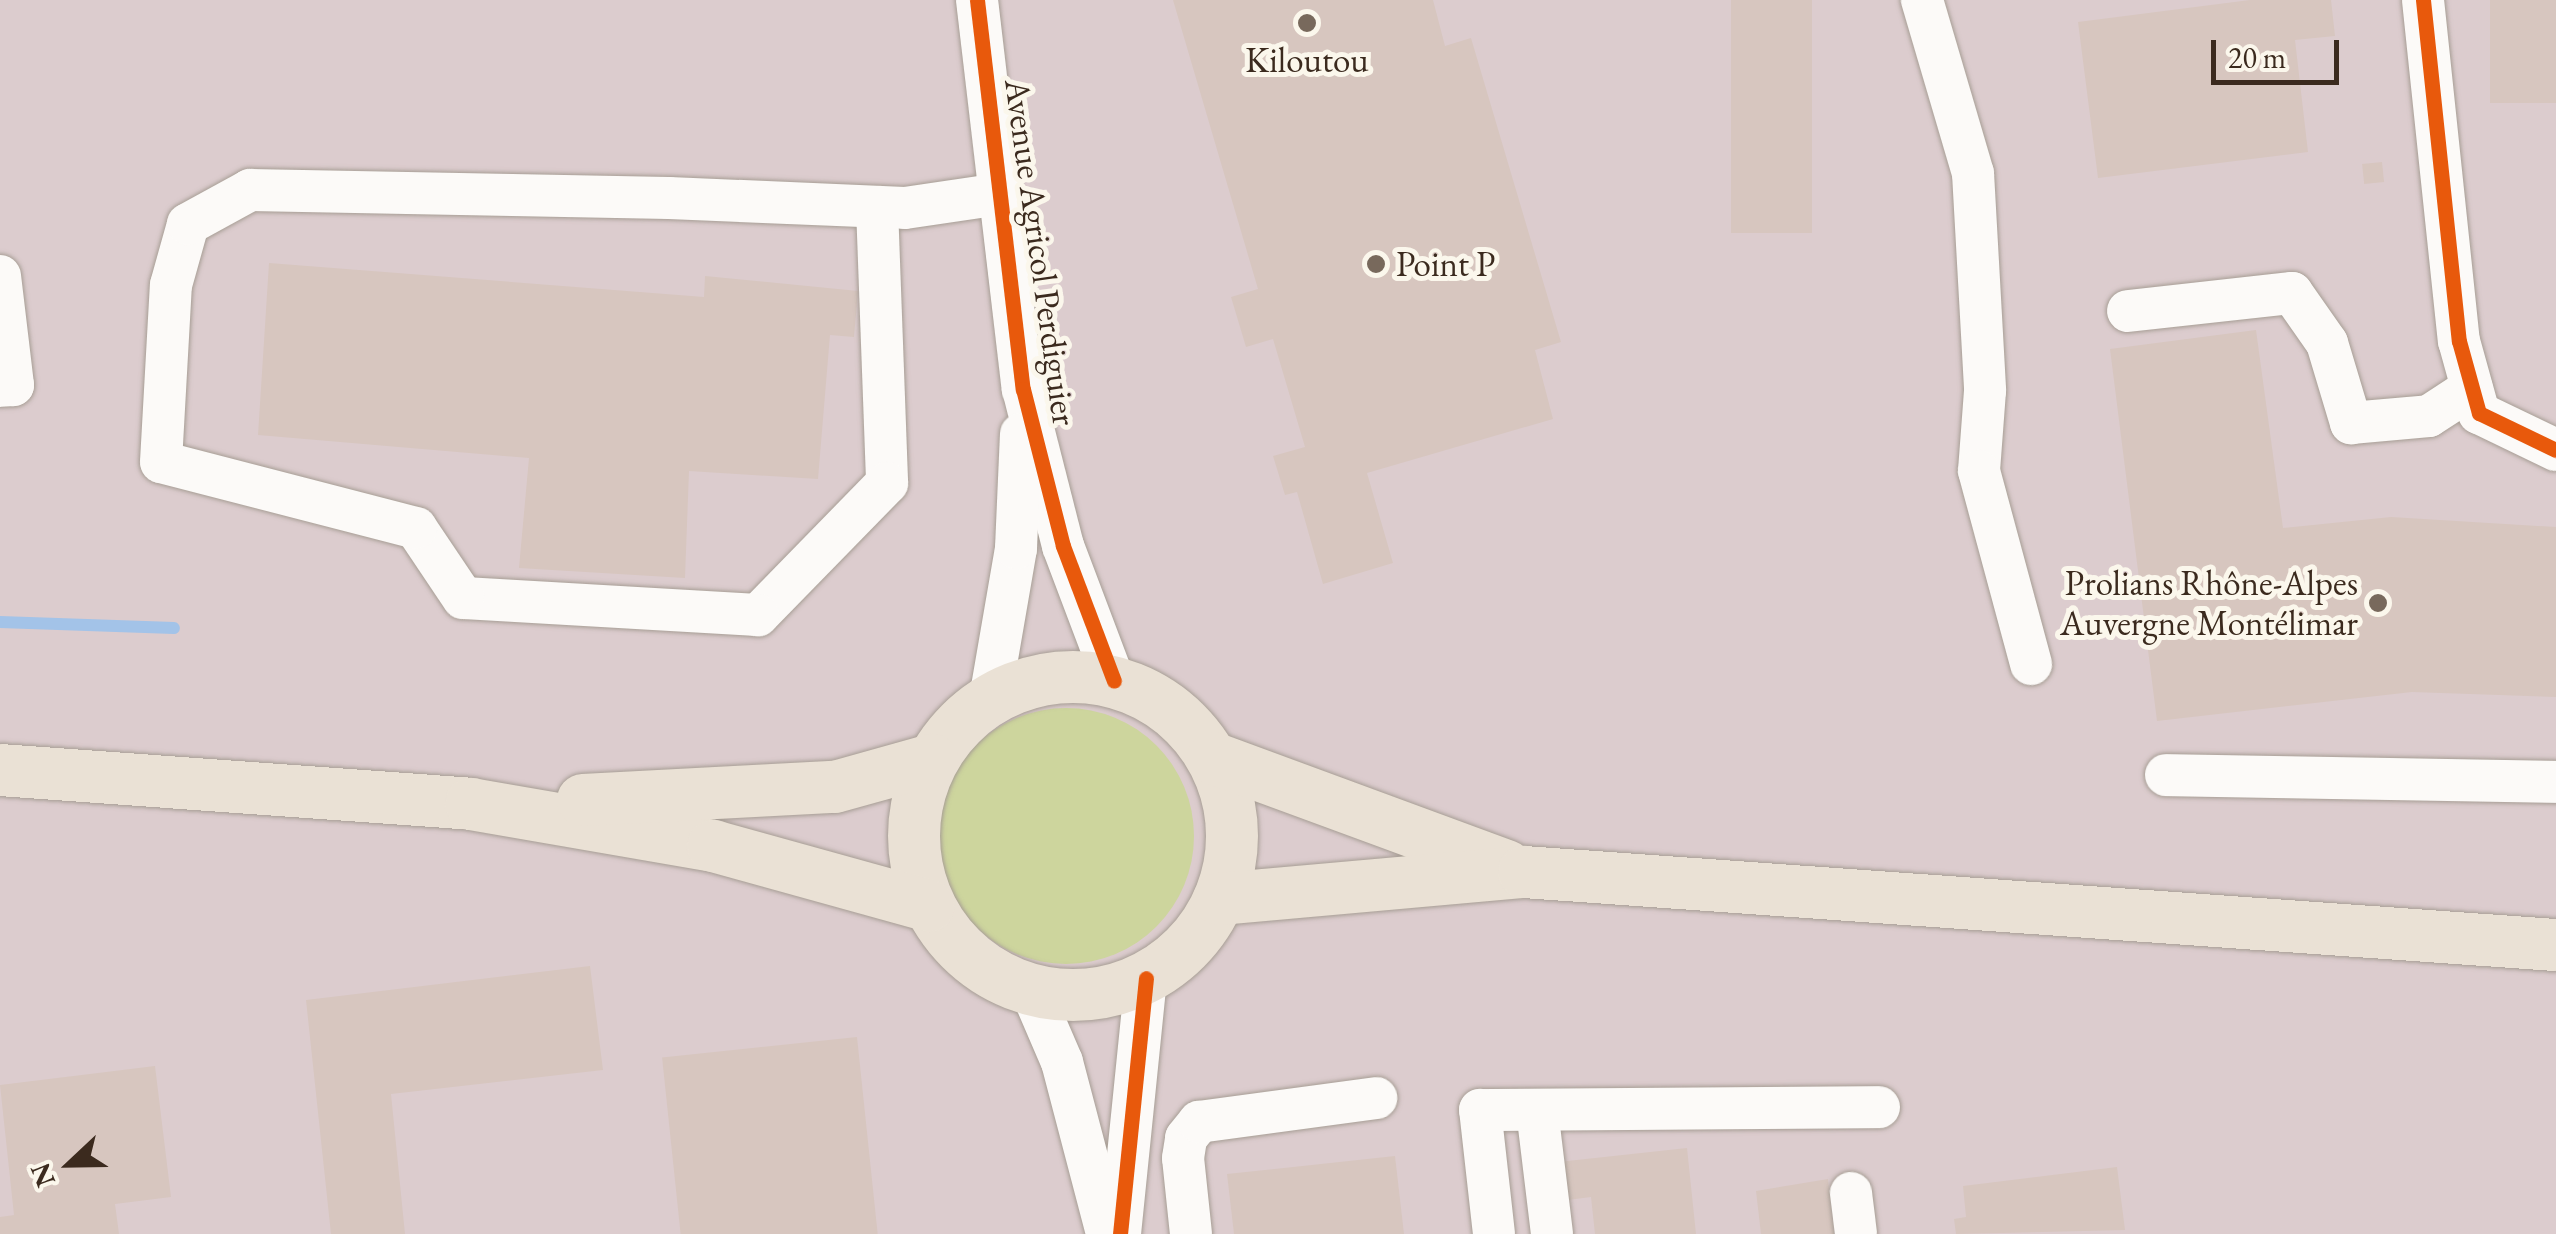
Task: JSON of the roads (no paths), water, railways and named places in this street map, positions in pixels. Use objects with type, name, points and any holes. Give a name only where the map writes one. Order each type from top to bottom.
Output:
[{"type":"main road","points":[[1071,676],[1114,681],[1153,698],[1187,724],[1213,758],[1229,804],[1232,853],[1219,900],[1177,958],[1146,978],[1070,996],[1031,990],[990,972],[954,943],[929,906],[914,858],[915,808],[932,760],[956,725],[990,698],[1029,681],[1071,676]]},
{"type":"main road","points":[[1213,758],[1524,872]]},
{"type":"main road","points":[[471,804],[836,787],[932,760]]},
{"type":"main road","points":[[0,770],[471,804],[713,846],[929,906]]},
{"type":"main road","points":[[1219,900],[1524,872],[2556,945]]},
{"type":"street","name":"Avenue Agricol Perdiguier","points":[[977,0],[1023,389],[1062,546],[1114,681]]},
{"type":"street","points":[[1922,0],[1973,174],[1985,391],[1979,471],[2031,664]]},
{"type":"street","points":[[2422,0],[2459,342],[2479,414],[2556,450]]},
{"type":"street","points":[[877,207],[887,483],[758,616],[463,598],[416,528],[161,462],[171,285],[188,224],[250,190],[877,207],[1000,194]]},
{"type":"street","points":[[0,276],[14,385],[0,386]]},
{"type":"street","points":[[2128,311],[2292,293],[2326,344],[2351,422],[2429,416],[2472,388]]},
{"type":"street","name":"Avenue Agricol Perdiguier","points":[[990,698],[1016,548],[1023,389]]},
{"type":"street","points":[[2166,775],[2556,782]]},
{"type":"street","points":[[1120,1234],[1146,978]]},
{"type":"street","points":[[1031,990],[1062,1062],[1107,1234]]},
{"type":"street","points":[[1191,1234],[1183,1158],[1186,1138],[1198,1122],[1376,1098]]},
{"type":"street","points":[[1494,1234],[1480,1110],[1879,1107]]},
{"type":"street","points":[[1537,1110],[1552,1234]]},
{"type":"waterway","points":[[0,622],[174,628]]},
{"type":"place","name":"Kiloutou","points":[[1307,23]]},
{"type":"place","name":"Point P","points":[[1376,264]]},
{"type":"place","name":"Prolians Rhône-Alpes Auvergne Montélimar","points":[[2378,603]]}]
